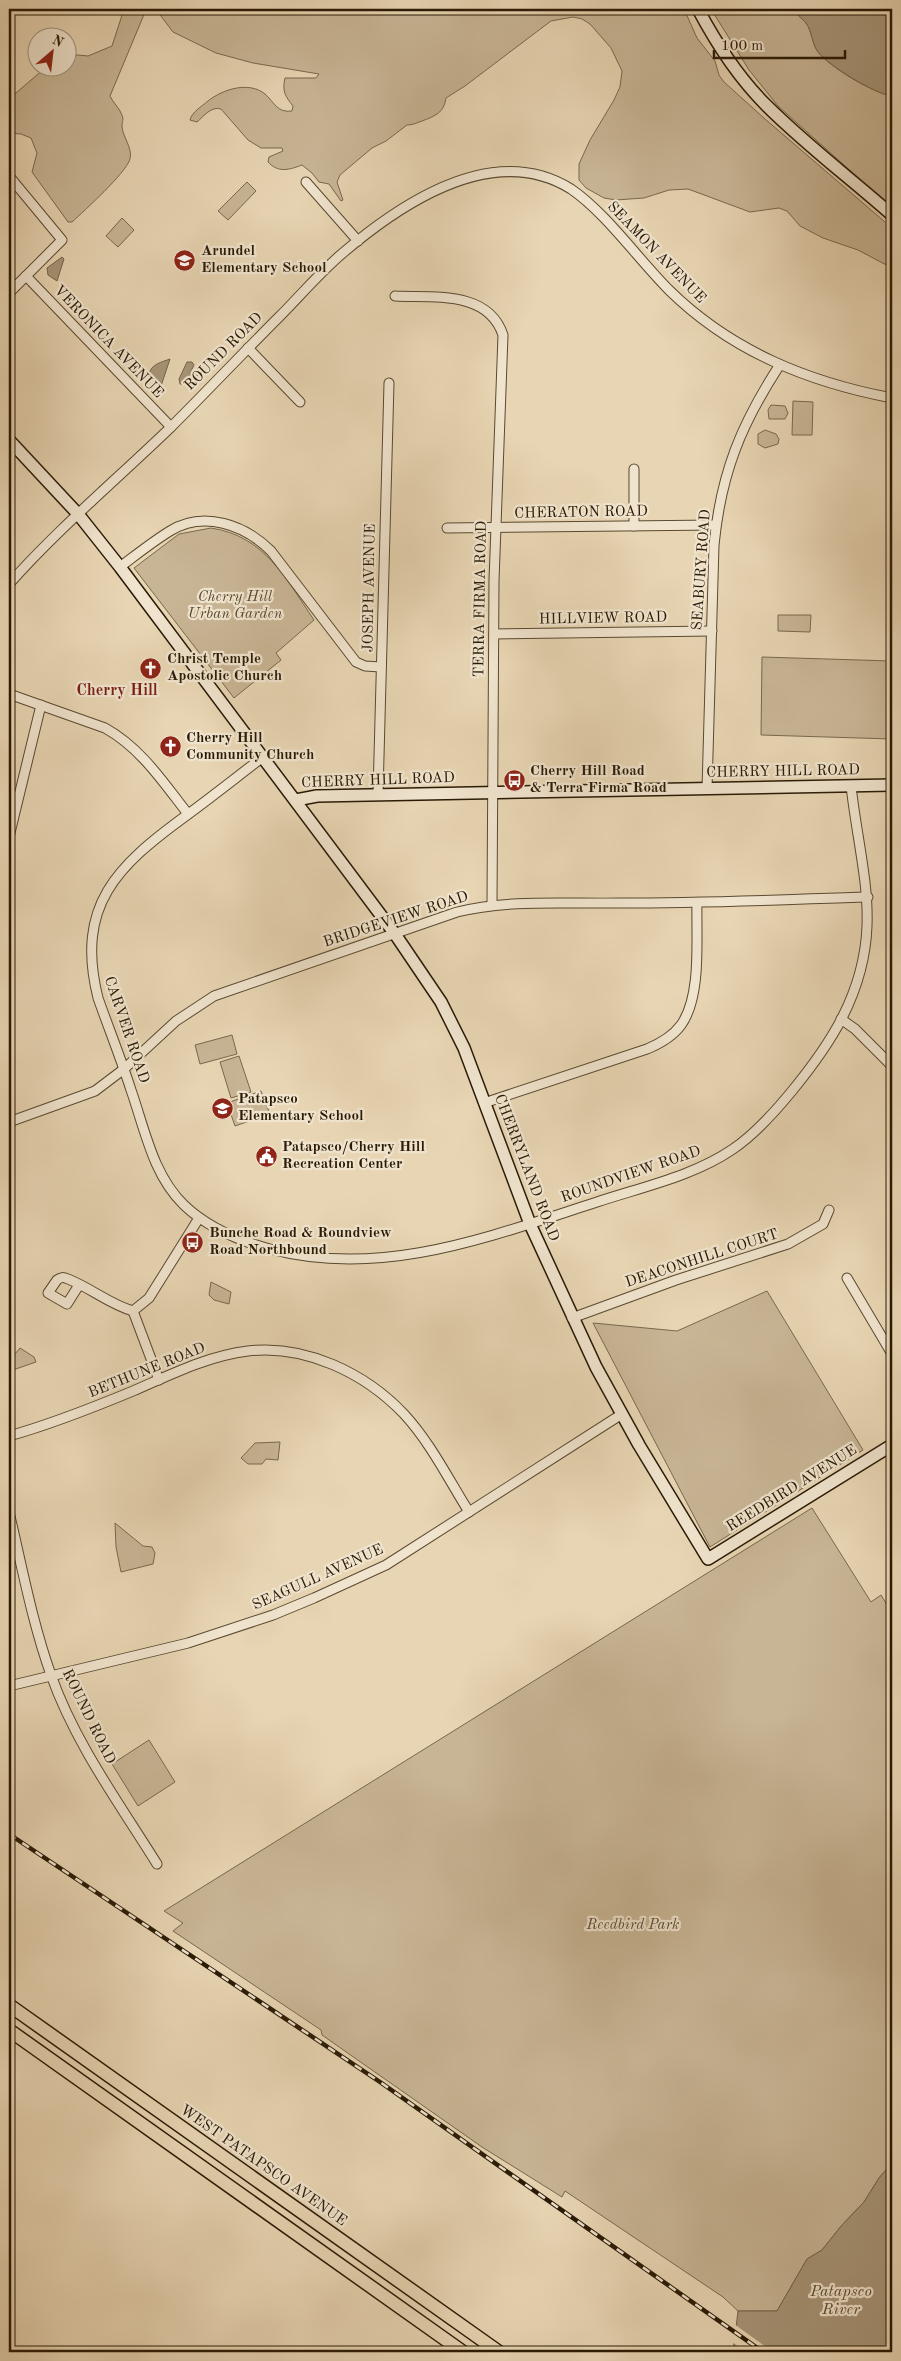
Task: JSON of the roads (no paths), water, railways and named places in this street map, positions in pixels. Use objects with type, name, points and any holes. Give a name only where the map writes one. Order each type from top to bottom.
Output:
[{"type":"main road","name":"WEST PATAPSCO AVENUE","points":[[9,2005],[499,2352]]},
{"type":"main road","points":[[9,2030],[463,2352]]},
{"type":"street","points":[[698,9],[722,51],[766,105],[892,214]]},
{"type":"street","name":"SEAMON AVENUE","points":[[483,175],[525,172],[553,180],[569,188],[583,198],[669,290],[690,309],[733,342],[779,366],[834,385],[892,398]]},
{"type":"street","name":"ROUND ROAD","points":[[9,584],[52,537],[171,427],[341,254],[431,192],[466,178],[483,175]]},
{"type":"street","points":[[9,176],[62,240],[9,293]]},
{"type":"street","points":[[306,182],[358,241]]},
{"type":"street","name":"VERONICA AVENUE","points":[[26,276],[171,427]]},
{"type":"street","name":"TERRA FIRMA ROAD","points":[[394,296],[461,300],[477,304],[493,315],[499,324],[504,344],[494,634],[492,905]]},
{"type":"street","points":[[248,348],[300,402]]},
{"type":"street","name":"SEABURY ROAD","points":[[707,789],[716,526],[722,488],[736,444],[753,408],[779,366]]},
{"type":"street","name":"JOSEPH AVENUE","points":[[378,794],[389,383]]},
{"type":"street","name":"CHERRY HILL ROAD","points":[[9,440],[78,514],[296,800],[317,796],[378,794],[892,785]]},
{"type":"street","points":[[634,469],[634,526]]},
{"type":"street","points":[[120,567],[171,530],[183,525],[207,520],[236,527],[252,534],[271,550],[356,662],[366,666],[382,667]]},
{"type":"street","name":"CHERATON ROAD","points":[[447,528],[716,526]]},
{"type":"street","name":"HILLVIEW ROAD","points":[[494,634],[712,631]]},
{"type":"street","points":[[9,694],[105,728],[119,736],[146,760],[188,814]]},
{"type":"street","points":[[9,837],[41,705]]},
{"type":"street","name":"CARVER ROAD","points":[[199,1218],[171,1190],[161,1174],[151,1151],[98,998],[92,976],[92,939],[97,916],[116,877],[130,860],[147,844],[264,757]]},
{"type":"street","name":"ROUNDVIEW ROAD","points":[[199,1218],[224,1232],[256,1245],[302,1256],[334,1260],[363,1260],[422,1253],[460,1245],[530,1224],[693,1170],[734,1148],[771,1115],[818,1055],[841,1020],[856,983],[864,954],[868,897],[851,786]]},
{"type":"street","name":"CHERRYLAND ROAD","points":[[296,800],[427,979],[454,1027],[475,1073],[484,1103],[530,1224],[572,1318],[622,1414],[708,1560]]},
{"type":"street","name":"BRIDGEVIEW ROAD","points":[[9,1122],[95,1091],[124,1069],[176,1020],[214,996],[457,912],[492,905],[868,897]]},
{"type":"street","points":[[484,1103],[647,1049],[659,1044],[682,1024],[689,1009],[695,980],[697,902]]},
{"type":"street","points":[[841,1020],[855,1030],[892,1066]]},
{"type":"street","name":"DEACONHILL COURT","points":[[572,1318],[676,1280],[788,1244],[823,1224],[829,1210]]},
{"type":"street","points":[[133,1312],[149,1298],[199,1218]]},
{"type":"street","points":[[847,1278],[892,1354]]},
{"type":"street","points":[[79,1285],[113,1305],[133,1312]]},
{"type":"street","points":[[133,1312],[158,1380]]},
{"type":"street","name":"BETHUNE ROAD","points":[[9,1436],[55,1423],[205,1361],[248,1351],[291,1353],[332,1364],[371,1385],[405,1415],[469,1512]]},
{"type":"street","name":"SEAGULL AVENUE","points":[[9,1686],[188,1643],[273,1615],[386,1565],[622,1414]]},
{"type":"street","name":"REEDBIRD AVENUE","points":[[708,1560],[892,1445]]},
{"type":"street","name":"ROUND ROAD","points":[[9,1512],[51,1675],[66,1711],[91,1759],[157,1864]]},
{"type":"water","points":[[794,9],[892,9],[892,96],[864,85],[842,72],[824,58],[816,49],[808,26]]},
{"type":"water","points":[[62,257],[64,259],[57,281],[48,275],[47,268]]},
{"type":"water","points":[[170,359],[161,386],[149,374],[150,371],[160,362]]},
{"type":"water","points":[[187,362],[192,362],[194,365],[190,373],[191,376],[199,369],[202,370],[189,385],[180,384],[179,379]]},
{"type":"water","name":"Patapsco River","points":[[892,2163],[892,2352],[733,2352],[738,2311],[777,2311],[807,2259],[822,2250],[864,2202],[879,2178]]},
{"type":"railway","points":[[9,1834],[380,2082],[763,2352]]},
{"type":"place","name":"Arundel Elementary School","points":[[185,260]]},
{"type":"place","name":"Christ Temple Apostolic Church","points":[[151,668]]},
{"type":"place","name":"Cherry Hill Community Church","points":[[170,747]]},
{"type":"place","name":"Cherry Hill Road & Terra Firma Road","points":[[514,780]]},
{"type":"place","name":"Patapsco Elementary School","points":[[222,1108]]},
{"type":"place","name":"Patapsco/Cherry Hill Recreation Center","points":[[266,1156]]},
{"type":"place","name":"Bunche Road & Roundview Road Northbound","points":[[193,1242]]},
{"type":"district","name":"Cherry Hill","points":[[117,691]]},
{"type":"park label","name":"Cherry Hill Urban Garden","points":[[235,606]]},
{"type":"park label","name":"Reedbird Park","points":[[633,1925]]}]
